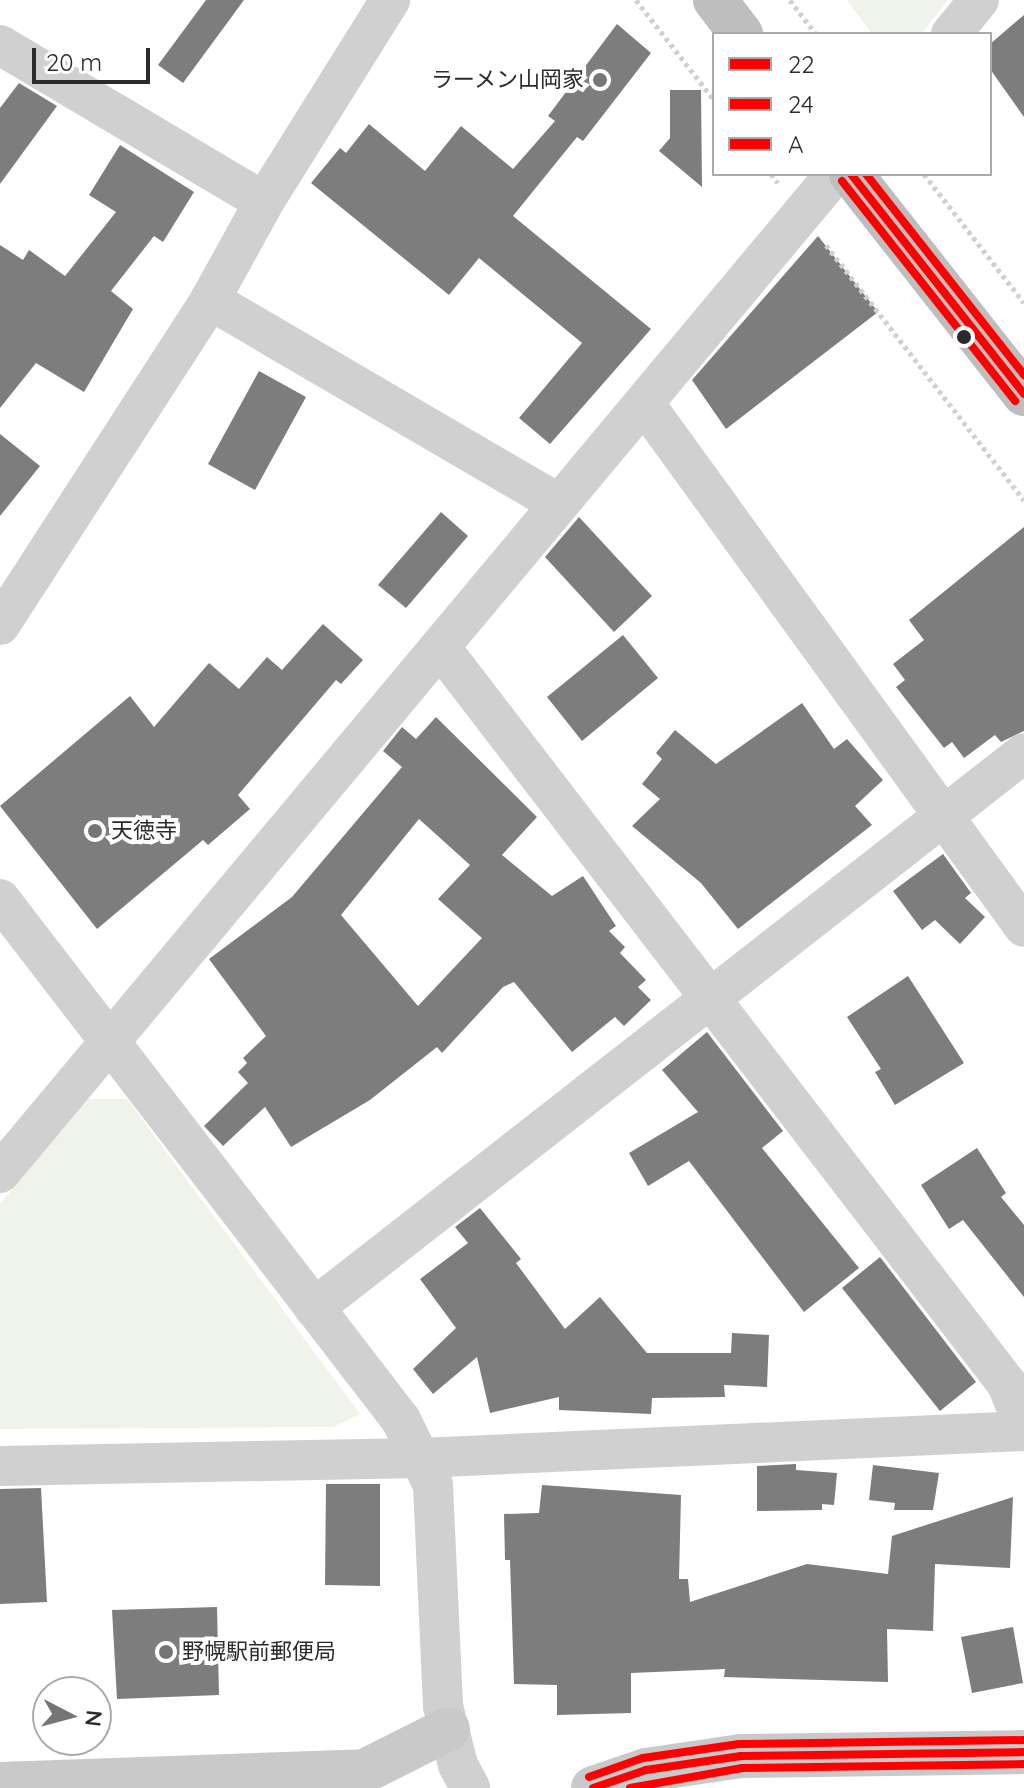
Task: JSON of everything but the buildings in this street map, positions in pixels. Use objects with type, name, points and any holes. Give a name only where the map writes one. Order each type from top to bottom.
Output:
[{"type":"highway","points":[[715,0],[739,32]]},
{"type":"highway","points":[[853,176],[1024,394]]},
{"type":"street","points":[[0,625],[210,300],[264,202],[390,0]]},
{"type":"street","points":[[953,32],[979,0]]},
{"type":"street","points":[[0,45],[264,202]]},
{"type":"street","points":[[0,1173],[833,176]]},
{"type":"street","points":[[210,300],[559,504]]},
{"type":"street","points":[[644,403],[1024,927]]},
{"type":"street","points":[[0,1466],[420,1458],[1024,1429],[1007,1384],[440,647]]},
{"type":"street","points":[[314,1308],[1024,753]]},
{"type":"street","points":[[0,899],[401,1420],[433,1485],[443,1706],[448,1729],[470,1788]]},
{"type":"street","points":[[0,1784],[365,1771],[448,1729]]},
{"type":"street","points":[[593,1788],[646,1770],[741,1756],[1024,1752]]},
{"type":"path","points":[[636,0],[712,97]]},
{"type":"path","points":[[790,0],[814,32]]},
{"type":"path","points":[[773,176],[1024,500]]},
{"type":"path","points":[[926,176],[1024,303]]},
{"type":"shaded area","points":[[847,0],[948,0],[923,32],[871,32]]},
{"type":"shaded area","points":[[87,1099],[127,1099],[360,1414],[333,1427],[0,1429],[0,1204]]},
{"type":"transit line","name":"22","points":[[853,176],[1024,394]]},
{"type":"transit line","name":"A","points":[[868,176],[1024,375]]},
{"type":"transit line","name":"24","points":[[842,181],[1015,401]]},
{"type":"transit line","name":"A","points":[[589,1777],[643,1758],[739,1744],[1024,1740]]},
{"type":"transit line","name":"22","points":[[593,1788],[646,1770],[741,1756],[1024,1752]]},
{"type":"transit line","name":"24","points":[[630,1788],[742,1768],[1024,1764]]},
{"type":"place","name":"ラーメン山岡家","points":[[600,80]]},
{"type":"place","name":"天徳寺","points":[[95,831]]},
{"type":"place","name":"野幌駅前郵便局","points":[[166,1652]]}]
